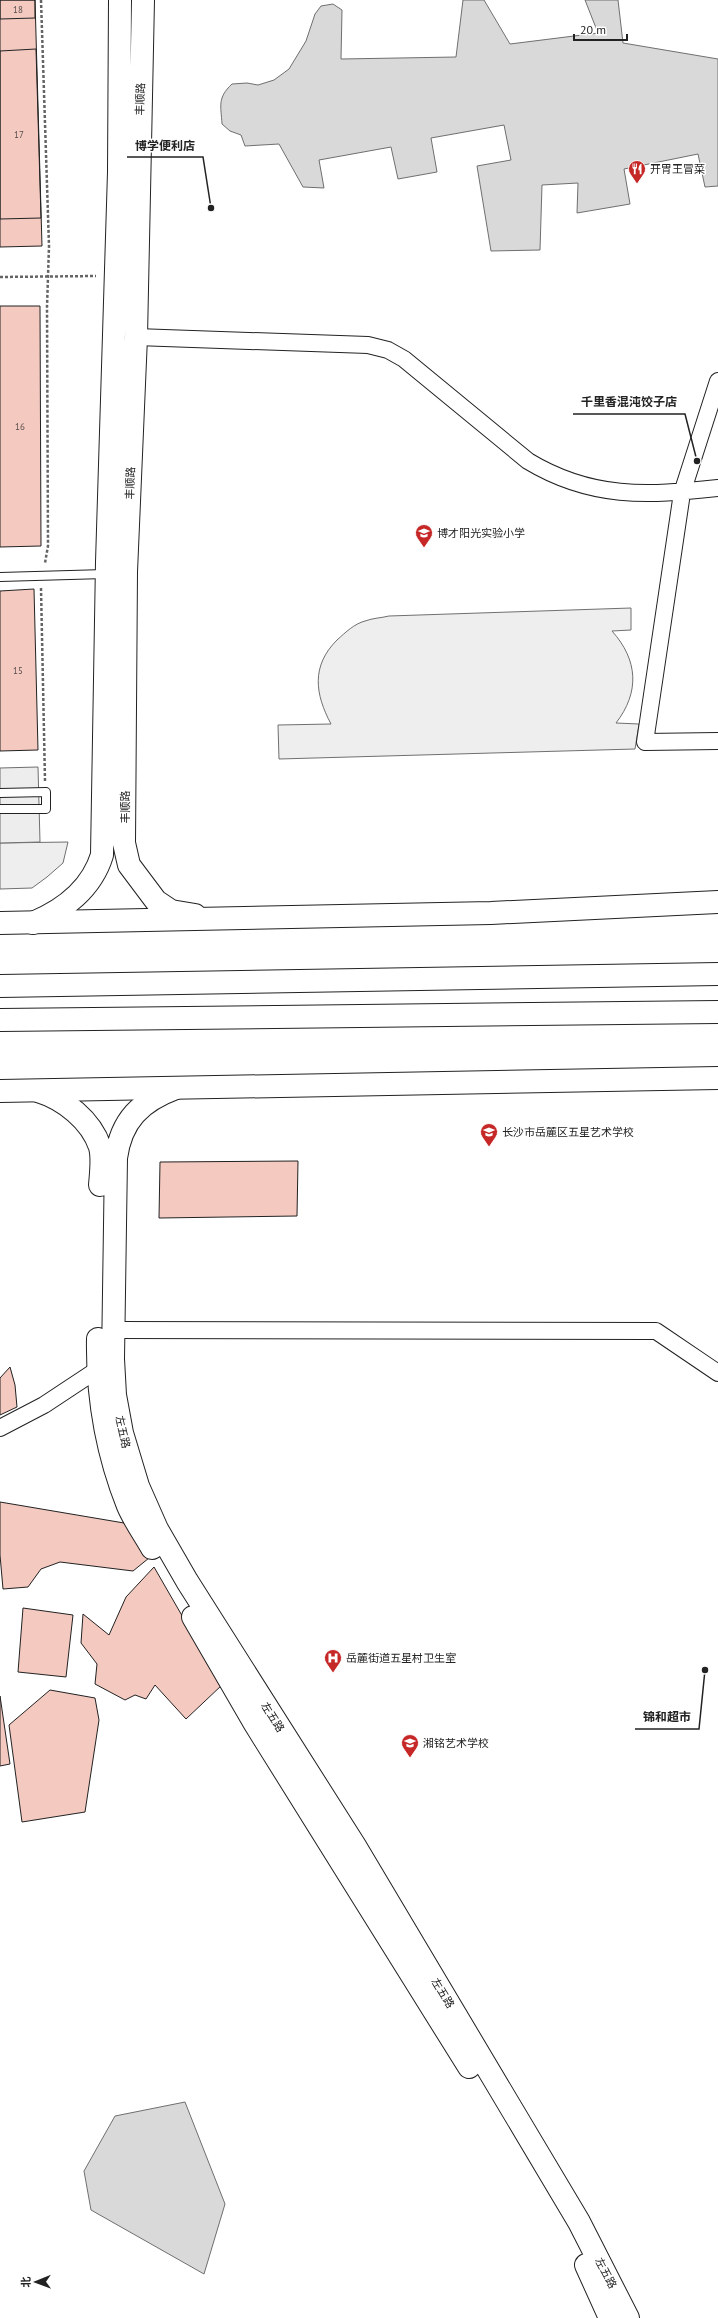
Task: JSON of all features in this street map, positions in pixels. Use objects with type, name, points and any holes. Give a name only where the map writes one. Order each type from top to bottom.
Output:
[{"type":"main road","points":[[33,923],[59,909],[87,885],[97,871],[102,855],[107,574],[117,276],[120,0]]},
{"type":"main road","name":"丰顺路","points":[[143,0],[136,338],[126,572],[124,842],[130,865],[156,901],[171,912],[208,918]]},
{"type":"main road","points":[[0,923],[491,913],[718,902]]},
{"type":"main road","points":[[599,976],[718,965]]},
{"type":"main road","points":[[0,986],[718,974]]},
{"type":"main road","points":[[0,1020],[718,1012]]},
{"type":"main road","points":[[0,1091],[718,1078]]},
{"type":"main road","name":"左五路","points":[[176,1088],[159,1095],[144,1104],[128,1122],[118,1140],[116,1158],[113,1330],[105,1364],[115,1395],[122,1433],[138,1486],[157,1529],[187,1581],[359,1852],[579,2222],[628,2318]]},
{"type":"main road","name":"左五路","points":[[38,1091],[51,1095],[72,1108],[96,1137],[100,1149],[105,1364],[103,1426],[128,1507],[255,1724],[537,2174],[573,2238],[610,2318]]},
{"type":"street","points":[[136,338],[368,345],[388,350],[404,359],[528,461],[550,474],[574,483],[613,491],[660,494],[682,493],[718,488]]},
{"type":"street","points":[[718,382],[682,493],[645,742],[718,741]]},
{"type":"street","points":[[113,1330],[656,1331],[718,1373]]},
{"type":"street","points":[[0,1428],[44,1405],[105,1364]]},
{"type":"lane","points":[[0,577],[107,574]]},
{"type":"lane","points":[[0,793],[46,792],[46,809],[0,809]]},
{"type":"path","points":[[41,0],[49,246],[48,546],[41,589],[46,792]]},
{"type":"path","points":[[0,277],[117,276]]},
{"type":"shaded area","points":[[463,0],[484,0],[510,44],[598,33],[585,0],[618,0],[623,43],[718,59],[718,186],[705,187],[698,154],[624,169],[630,204],[577,213],[578,183],[542,185],[540,250],[491,251],[477,166],[511,160],[504,125],[431,138],[437,172],[398,179],[391,147],[319,160],[324,188],[303,187],[279,144],[245,146],[241,135],[230,131],[222,124],[221,102],[227,89],[232,84],[247,83],[258,85],[274,80],[289,69],[306,41],[315,14],[321,6],[333,4],[342,10],[341,59],[456,57]]},
{"type":"shaded area","points":[[631,608],[631,630],[612,631],[621,642],[627,653],[633,676],[629,700],[616,723],[639,724],[635,749],[279,759],[278,725],[331,724],[319,691],[319,670],[329,650],[337,640],[361,622],[389,616]]},
{"type":"shaded area","points":[[38,767],[40,842],[0,843],[0,768]]},
{"type":"shaded area","points":[[68,842],[63,863],[32,888],[0,889],[0,843]]},
{"type":"shaded area","points":[[185,2102],[225,2204],[204,2274],[91,2210],[84,2171],[115,2116]]},
{"type":"building","points":[[0,0],[35,0],[42,246],[0,247]]},
{"type":"building","points":[[0,0],[35,0],[35,18],[0,19]]},
{"type":"building","points":[[36,49],[41,218],[0,219],[0,51]]},
{"type":"building","points":[[0,306],[40,306],[41,546],[0,547]]},
{"type":"building","points":[[34,589],[38,750],[0,751],[0,591]]},
{"type":"building","points":[[298,1161],[297,1216],[159,1218],[160,1162]]},
{"type":"building","points":[[10,1367],[15,1385],[17,1407],[0,1415],[0,1378]]},
{"type":"building","points":[[0,1502],[130,1524],[149,1558],[133,1571],[60,1562],[41,1569],[28,1587],[3,1589],[0,1555]]},
{"type":"building","points":[[154,1567],[222,1685],[186,1719],[155,1685],[146,1699],[135,1695],[125,1700],[95,1684],[97,1664],[81,1643],[83,1614],[109,1635],[126,1597]]},
{"type":"building","points":[[23,1608],[73,1615],[66,1677],[18,1672]]},
{"type":"building","points":[[50,1690],[95,1698],[99,1720],[85,1812],[22,1822],[9,1725]]},
{"type":"building","points":[[0,1696],[10,1764],[0,1766]]},
{"type":"place","name":"开胃王冒菜","points":[[637,184]]},
{"type":"place","name":"博学便利店","points":[[211,208]]},
{"type":"place","name":"千里香混沌饺子店","points":[[697,461]]},
{"type":"place","name":"博才阳光实验小学","points":[[424,548]]},
{"type":"place","name":"长沙市岳麓区五星艺术学校","points":[[489,1147]]},
{"type":"place","name":"锦和超市","points":[[705,1670]]},
{"type":"place","name":"岳麓街道五星村卫生室","points":[[333,1673]]},
{"type":"place","name":"湘铭艺术学校","points":[[410,1758]]}]
